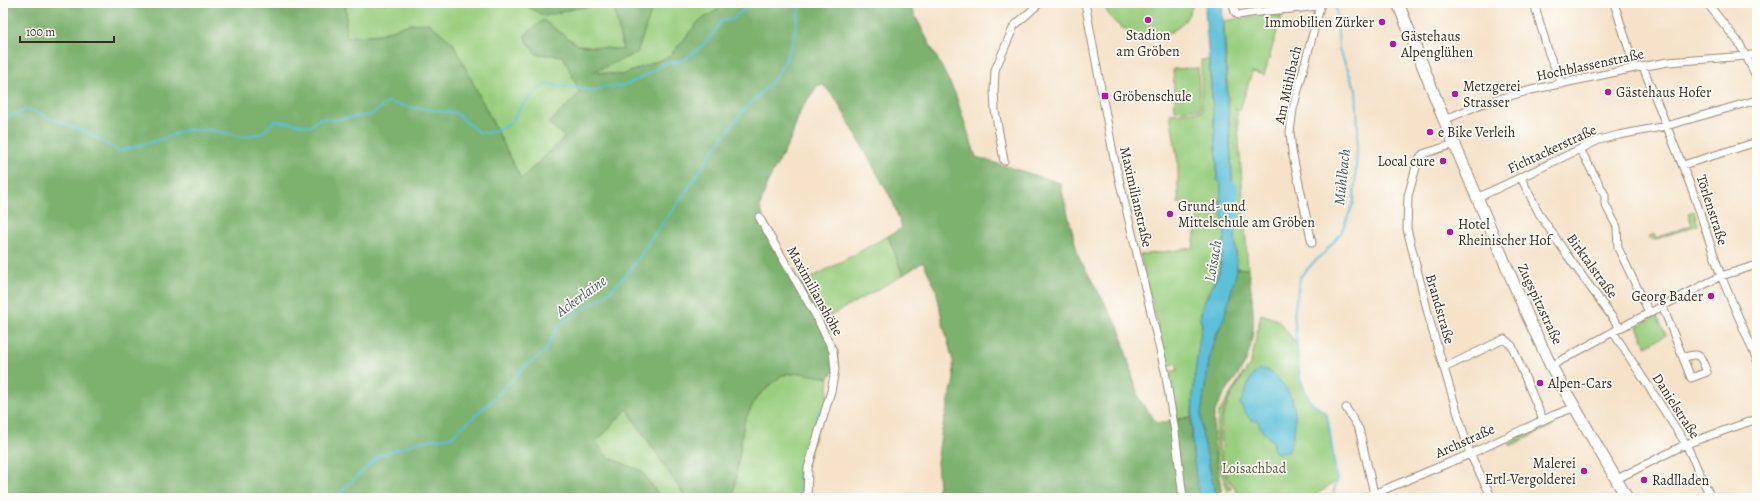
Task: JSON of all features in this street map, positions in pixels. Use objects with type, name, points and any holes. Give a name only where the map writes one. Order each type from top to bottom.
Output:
[{"type":"main road","name":"Zugspitzstraße","points":[[1398,3],[1444,120],[1519,298],[1551,366],[1576,407],[1627,498]]},
{"type":"street","points":[[1004,161],[995,110],[995,70],[1014,26],[1040,3]]},
{"type":"street","name":"Maximilianstraße","points":[[1085,3],[1114,158],[1128,223],[1157,335],[1169,394],[1183,498]]},
{"type":"street","points":[[1233,3],[1235,12],[1238,15],[1254,11],[1302,9],[1321,4]]},
{"type":"street","points":[[1534,3],[1549,54],[1562,84]]},
{"type":"street","points":[[1614,3],[1635,68]]},
{"type":"street","points":[[1707,3],[1739,43],[1757,78]]},
{"type":"street","name":"Am Mühlbach","points":[[1312,243],[1292,152],[1290,132],[1296,97],[1321,4]]},
{"type":"street","name":"Hochblassenstraße","points":[[1444,120],[1481,104],[1635,68],[1668,62],[1757,54]]},
{"type":"street","name":"Törlenstraße","points":[[1644,67],[1666,126],[1683,165],[1721,276],[1757,360]]},
{"type":"street","name":"Fichtackerstraße","points":[[1477,198],[1599,140],[1666,126],[1757,100]]},
{"type":"street","points":[[1683,165],[1757,142]]},
{"type":"street","name":"Brandstraße","points":[[1454,144],[1423,154],[1418,160],[1412,176],[1406,208],[1407,229],[1432,330],[1470,454],[1492,498]]},
{"type":"street","points":[[1580,149],[1605,195],[1605,204],[1617,227],[1618,248],[1649,312]]},
{"type":"street","name":"Birktalstraße","points":[[1521,178],[1540,215],[1620,328]]},
{"type":"street","name":"Maximilianshöhe","points":[[759,217],[816,316],[833,351],[835,370],[831,392],[808,468],[807,498]]},
{"type":"street","points":[[1551,366],[1662,305],[1721,276],[1757,265]]},
{"type":"street","points":[[1662,305],[1683,358]]},
{"type":"street","name":"Danielstraße","points":[[1612,332],[1686,444],[1711,498]]},
{"type":"street","points":[[1444,368],[1504,339],[1512,346],[1543,420]]},
{"type":"street","name":"Archstraße","points":[[1364,498],[1374,496],[1543,420],[1576,407]]},
{"type":"street","points":[[1346,408],[1359,428],[1374,496]]},
{"type":"street","points":[[1617,479],[1686,444],[1757,419]]},
{"type":"green space","points":[[3,3],[346,3],[346,37],[380,34],[410,24],[429,23],[453,43],[521,179],[565,137],[549,123],[580,93],[563,56],[536,54],[524,36],[543,20],[578,45],[623,50],[613,3],[654,3],[637,53],[593,72],[622,75],[670,56],[698,22],[728,3],[911,3],[909,4],[955,93],[976,157],[1060,183],[1079,258],[1119,328],[1139,399],[1157,423],[1191,417],[1193,455],[1200,498],[932,498],[939,487],[937,462],[941,434],[954,379],[953,361],[943,324],[936,289],[923,262],[903,275],[888,236],[902,228],[893,202],[836,99],[823,85],[818,85],[801,109],[790,141],[767,183],[760,207],[766,224],[800,284],[823,320],[836,353],[838,363],[829,378],[801,373],[782,375],[756,398],[744,422],[733,498],[686,498],[627,409],[596,442],[607,457],[642,471],[660,498],[3,498]]},
{"type":"green space","points":[[346,3],[526,3],[526,6],[545,16],[572,9],[613,3],[623,50],[578,45],[543,20],[524,36],[536,54],[563,56],[581,93],[549,123],[565,137],[521,179],[453,43],[410,24],[380,34],[346,37]]},
{"type":"green space","points":[[526,3],[613,3],[572,9],[545,16],[526,6]]},
{"type":"green space","points":[[654,3],[728,3],[698,22],[670,56],[622,75],[593,72],[637,53]]},
{"type":"green space","name":"Stadion am Gröben","points":[[1105,3],[1193,3],[1188,15],[1181,25],[1162,35],[1151,36],[1139,35],[1128,31],[1117,24],[1109,15]]},
{"type":"green space","points":[[1282,15],[1264,75],[1252,72],[1240,110],[1236,110],[1235,108],[1235,110],[1237,111],[1248,269],[1237,268],[1224,21],[1254,16]]},
{"type":"green space","points":[[1201,60],[1209,60],[1217,161],[1217,180],[1221,184],[1220,208],[1225,235],[1219,272],[1203,304],[1200,319],[1202,326],[1191,417],[1176,419],[1177,410],[1170,371],[1177,371],[1177,363],[1168,366],[1140,255],[1193,248],[1199,206],[1178,203],[1178,163],[1170,114],[1202,111]]},
{"type":"green space","points":[[1198,68],[1200,109],[1175,110],[1173,69]]},
{"type":"green space","points":[[1694,211],[1698,225],[1653,240],[1648,237],[1654,234],[1656,238],[1692,225],[1688,213]]},
{"type":"green space","points":[[888,236],[903,275],[823,320],[800,284]]},
{"type":"green space","points":[[1237,268],[1248,269],[1253,305],[1253,330],[1244,365],[1224,393],[1214,415],[1214,445],[1222,498],[1216,498],[1202,432],[1201,413],[1210,354],[1227,308]]},
{"type":"green space","name":"Loisachbad","points":[[1261,314],[1278,320],[1296,343],[1300,379],[1310,401],[1327,414],[1337,481],[1311,498],[1240,498],[1227,476],[1222,458],[1222,419],[1229,400],[1251,362]],"holes":[[[1293,398],[1273,448],[1274,443],[1261,429],[1258,420]]]},
{"type":"green space","points":[[1656,315],[1666,335],[1646,346],[1637,327]]},
{"type":"green space","points":[[801,373],[829,378],[827,398],[804,471],[804,498],[733,498],[744,422],[756,398],[782,375]]},
{"type":"green space","points":[[1243,373],[1227,402],[1220,423],[1219,446],[1223,468],[1231,489],[1228,491],[1220,471],[1216,455],[1218,414]]},
{"type":"green space","points":[[627,409],[686,498],[661,498],[642,471],[607,457],[596,442]]},
{"type":"green space","points":[[1553,420],[1555,425],[1510,446],[1509,444],[1514,441],[1512,438],[1516,437],[1516,440],[1522,437],[1519,435],[1525,432],[1524,436],[1532,433],[1529,431],[1542,425],[1542,429],[1550,425],[1548,423]]},
{"type":"water","points":[[1206,3],[1222,3],[1237,270],[1224,318],[1215,337],[1210,354],[1201,413],[1202,432],[1216,498],[1200,498],[1193,455],[1192,433],[1192,412],[1196,368],[1202,325],[1200,319],[1203,304],[1219,272],[1225,235],[1220,208],[1221,184],[1217,180],[1217,161],[1205,10]]},
{"type":"water","points":[[1259,369],[1270,372],[1274,375],[1290,395],[1295,414],[1295,423],[1292,443],[1288,452],[1275,452],[1273,448],[1274,443],[1261,429],[1257,420],[1250,420],[1240,404],[1251,377]]},
{"type":"waterway","points":[[3,120],[28,109],[86,132],[119,151],[162,139],[185,130],[211,130],[243,137],[262,133],[275,121],[310,127],[320,118],[333,120],[371,115],[388,102],[409,107],[456,113],[478,132],[487,133],[512,123],[520,107],[539,89],[547,84],[596,91],[605,86],[622,86],[637,80],[667,63],[683,60],[706,42],[721,21],[733,19],[751,3]]},
{"type":"waterway","points":[[787,3],[802,3]]},
{"type":"waterway","name":"Mühlbach","points":[[1333,494],[1337,481],[1327,414],[1310,401],[1300,379],[1294,314],[1300,277],[1326,251],[1341,233],[1354,202],[1358,131],[1356,90],[1339,49],[1336,3]]},
{"type":"waterway","name":"Ackerlaine","points":[[335,498],[378,456],[421,441],[451,437],[497,396],[524,367],[544,353],[559,324],[606,295],[629,272],[690,186],[712,152],[743,111],[773,81],[785,61],[793,39],[800,4]]},
{"type":"waterway","name":"Loisach","points":[[1232,187],[1234,210],[1233,228]]},
{"type":"waterway","points":[[800,498],[799,470],[820,410]]},
{"type":"place","name":"Stadion am Gröben","points":[[1148,20]]},
{"type":"place","name":"Immobilien Zürker","points":[[1382,22]]},
{"type":"place","name":"Gästehaus Alpenglühen","points":[[1393,44]]},
{"type":"place","name":"Gästehaus Hofer","points":[[1608,92]]},
{"type":"place","name":"Metzgerei Strasser","points":[[1455,94]]},
{"type":"place","name":"Gröbenschule","points":[[1105,96]]},
{"type":"place","name":"e Bike Verleih","points":[[1430,132]]},
{"type":"place","name":"Local cure","points":[[1443,161]]},
{"type":"place","name":"Grund- und Mittelschule am Gröben","points":[[1170,214]]},
{"type":"place","name":"Hotel Rheinischer Hof","points":[[1450,232]]},
{"type":"place","name":"Georg Bader","points":[[1711,296]]},
{"type":"place","name":"Alpen-Cars","points":[[1540,383]]},
{"type":"place","name":"Malerei Ertl-Vergolderei","points":[[1584,471]]},
{"type":"place","name":"Radlladen","points":[[1644,480]]}]
